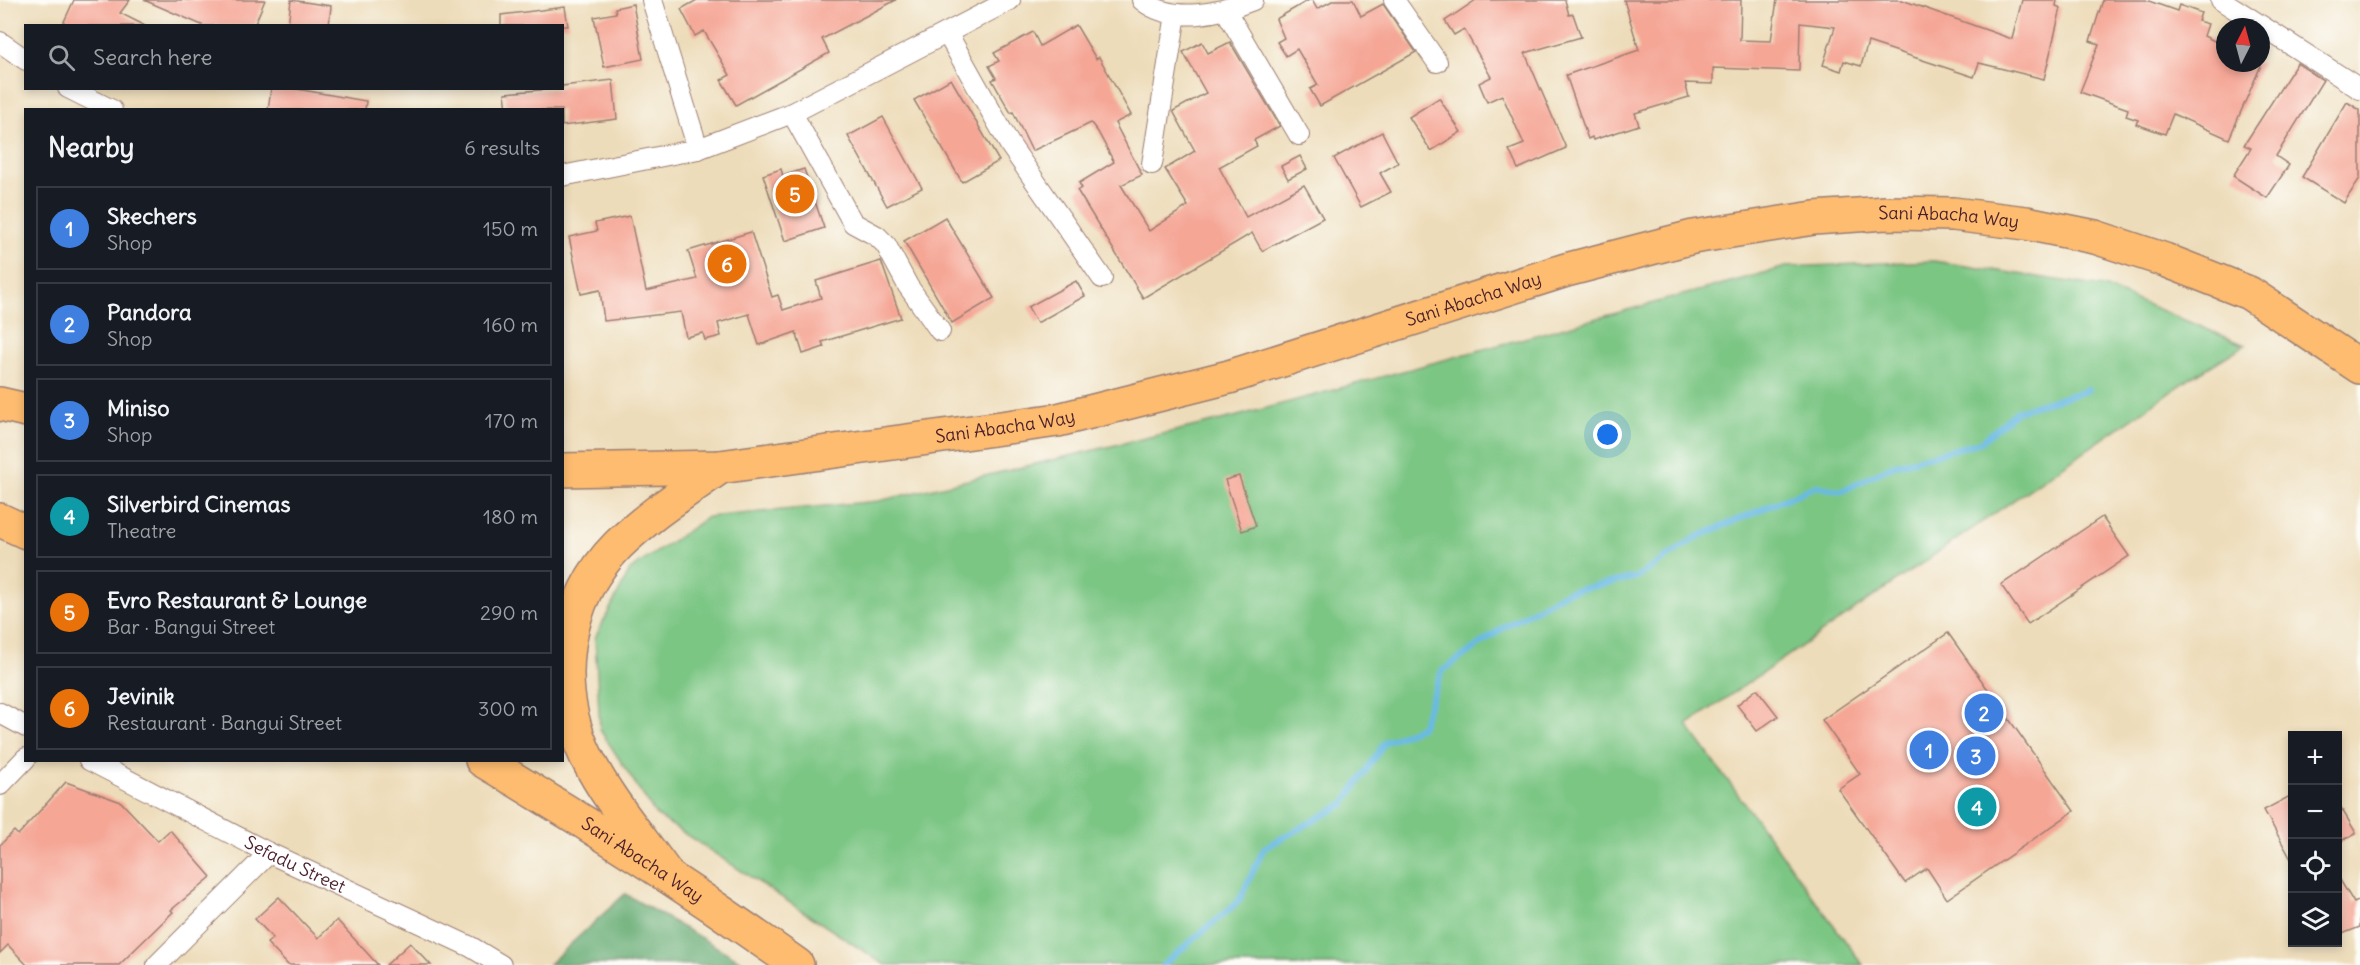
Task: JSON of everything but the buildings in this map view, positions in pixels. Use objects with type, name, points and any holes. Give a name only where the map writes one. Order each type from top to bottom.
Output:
[{"type":"highway","name":"Sani Abacha Way","points":[[564,470],[720,468],[1058,420],[1229,377],[1566,270],[1693,237],[1814,218],[1887,213],[1953,214],[2026,223],[2095,237],[2165,260],[2248,294],[2360,367]]},
{"type":"highway","points":[[0,404],[24,410]]},
{"type":"highway","points":[[668,876],[586,757],[573,721],[567,676],[567,647],[576,615],[591,579],[617,546],[648,518],[720,468]]},
{"type":"highway","points":[[0,520],[24,531]]},
{"type":"highway","name":"Sani Abacha Way","points":[[485,762],[719,909],[797,965]]},
{"type":"street","points":[[652,0],[698,149]]},
{"type":"street","points":[[564,176],[698,149],[792,113],[1010,0]]},
{"type":"street","points":[[1142,0],[1149,6],[1176,14],[1226,11],[1253,0]]},
{"type":"street","points":[[1394,0],[1437,62]]},
{"type":"street","points":[[2221,0],[2360,89]]},
{"type":"street","points":[[1226,11],[1299,135]]},
{"type":"street","points":[[1152,164],[1176,14]]},
{"type":"street","points":[[947,33],[1010,145],[1102,278]]},
{"type":"street","points":[[0,42],[24,59]]},
{"type":"street","points":[[72,90],[108,108]]},
{"type":"street","points":[[792,113],[853,223],[877,236],[886,245],[908,285],[940,331]]},
{"type":"street","points":[[0,713],[24,726]]},
{"type":"street","points":[[0,785],[24,760]]},
{"type":"street","name":"Sefadu Street","points":[[93,762],[269,853],[471,947],[501,965]]},
{"type":"street","points":[[157,965],[269,853]]},
{"type":"green space","points":[[1934,261],[2104,287],[2245,345],[2191,378],[1687,725],[1863,965],[885,965],[656,815],[600,730],[595,638],[630,570],[708,517],[879,501],[1234,417],[1786,267]]},
{"type":"green space","points":[[625,894],[748,965],[549,964]]},
{"type":"waterway","points":[[1163,965],[1239,901],[1264,848],[1344,804],[1385,742],[1421,727],[1442,671],[1504,627],[1567,592],[1637,577],[1697,537],[1816,486],[1842,491],[1892,466],[1981,442],[2017,411],[2088,390]]},
{"type":"place","name":"Evro Restaurant & Lounge","points":[[795,194]]},
{"type":"place","name":"Jevinik","points":[[727,264]]},
{"type":"place","name":"Pandora","points":[[1984,713]]},
{"type":"place","name":"Skechers","points":[[1929,750]]},
{"type":"place","name":"Miniso","points":[[1976,756]]},
{"type":"place","name":"Silverbird Cinemas","points":[[1977,807]]}]
